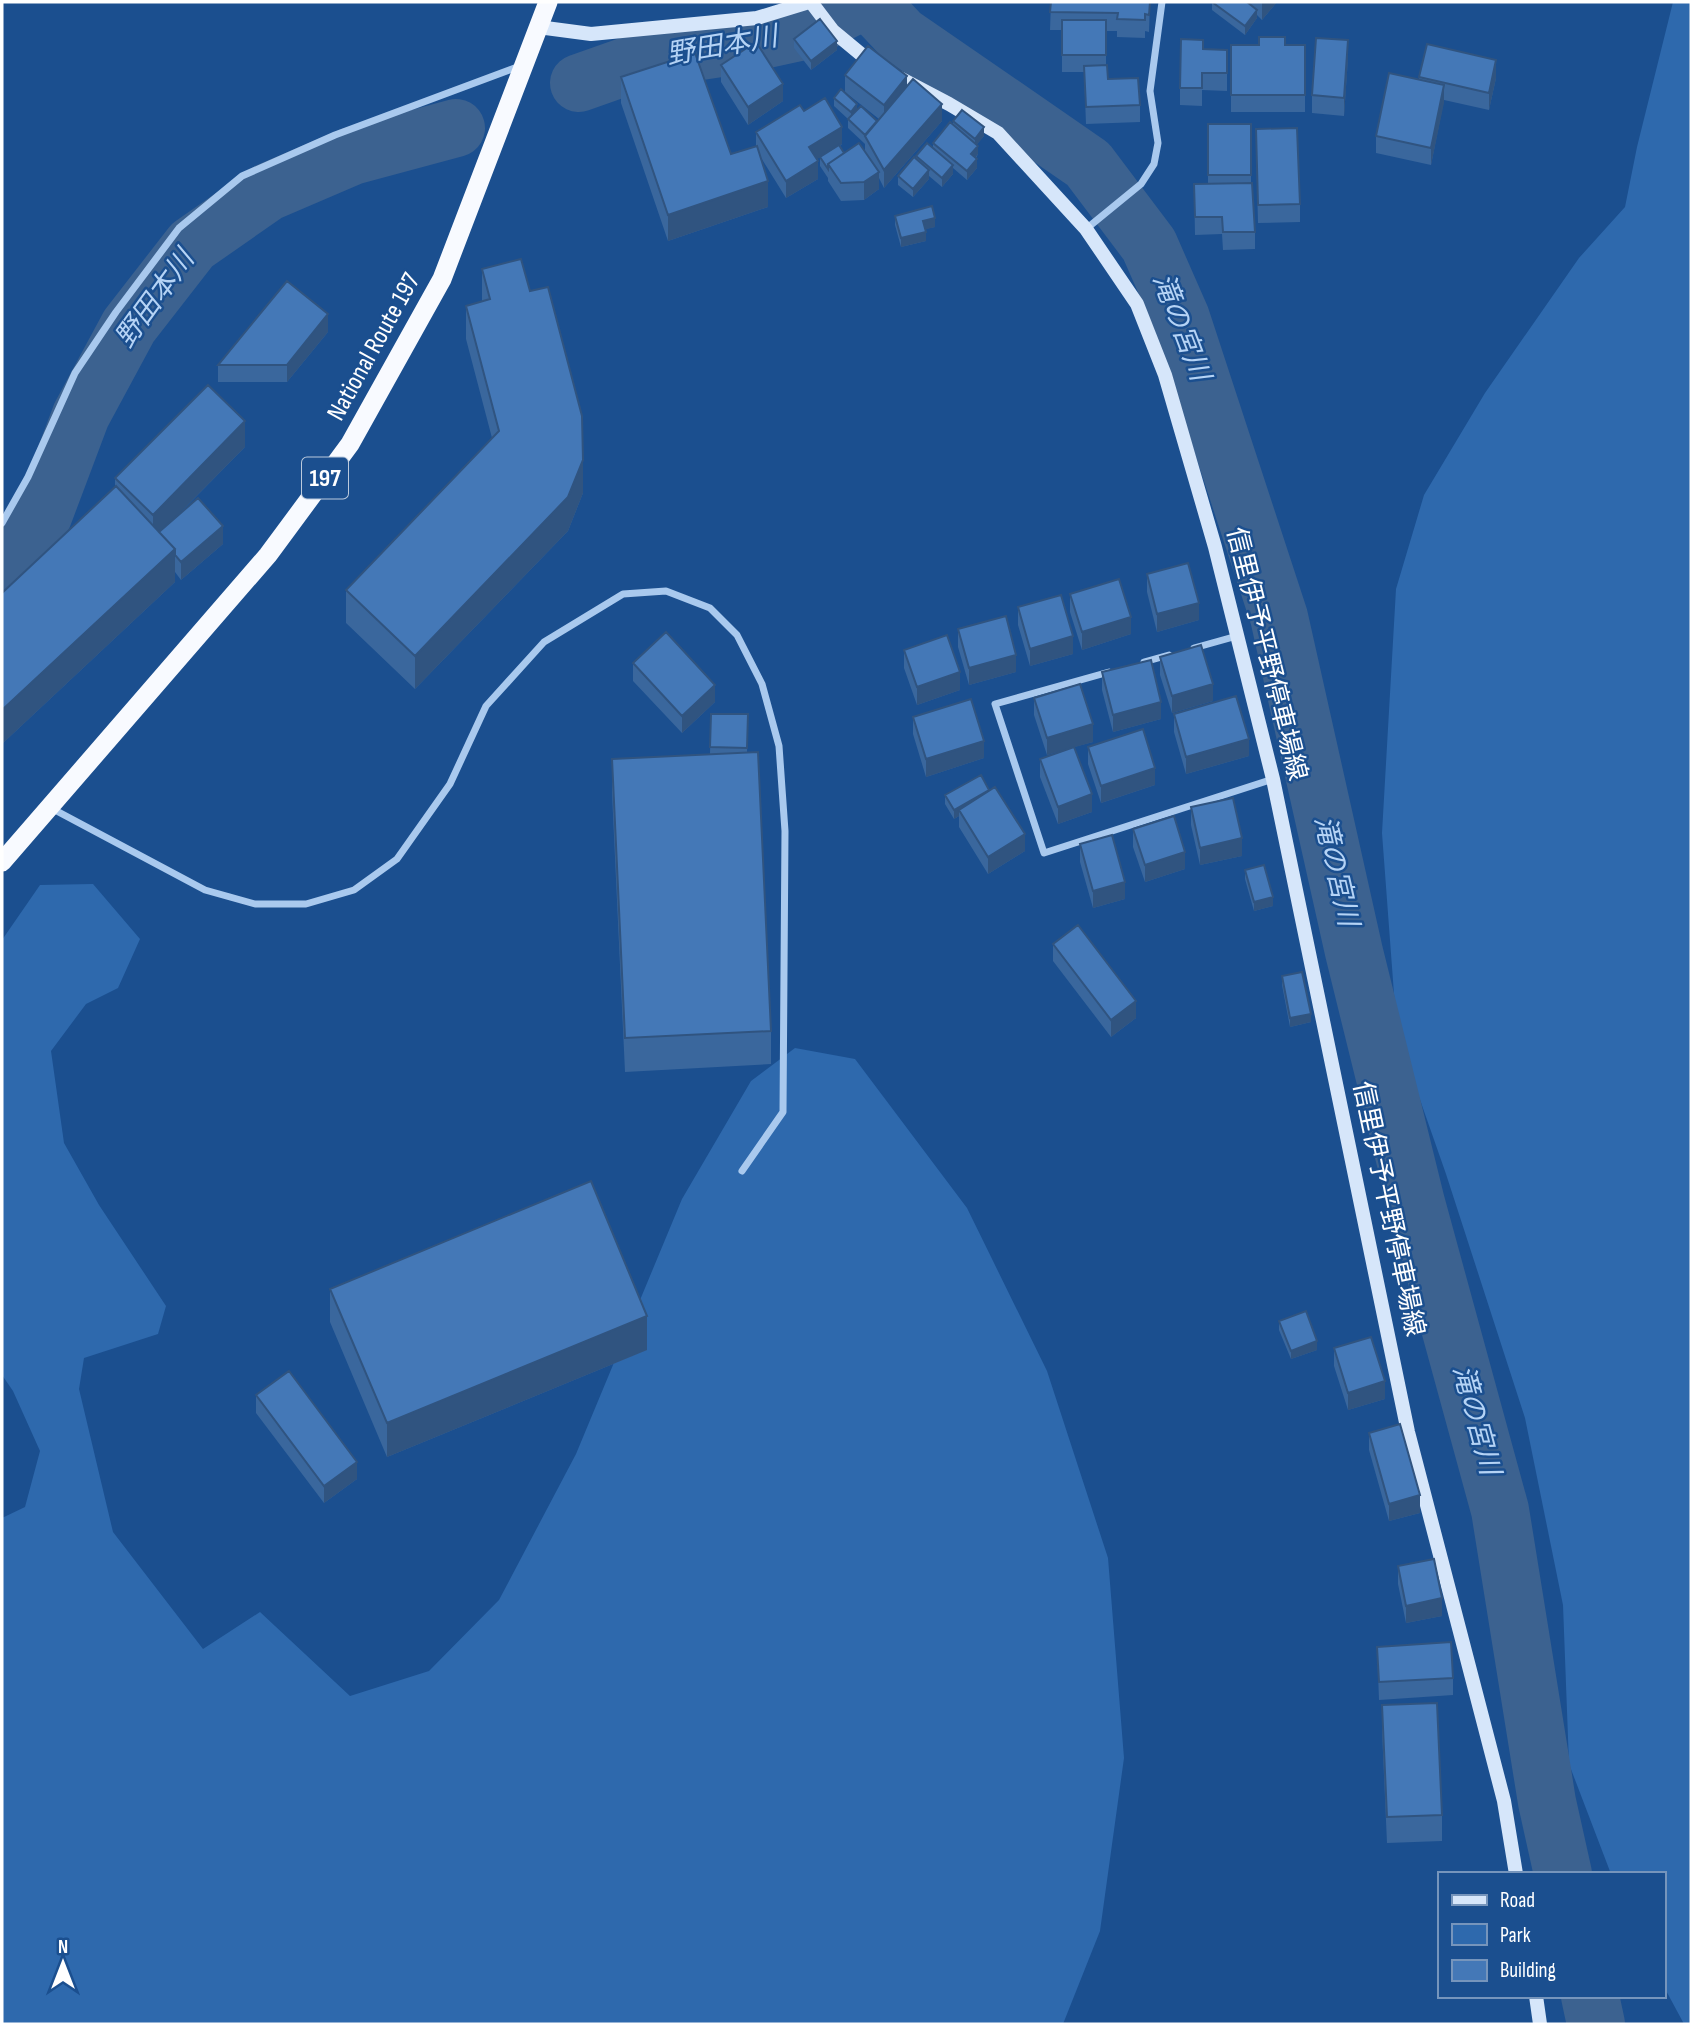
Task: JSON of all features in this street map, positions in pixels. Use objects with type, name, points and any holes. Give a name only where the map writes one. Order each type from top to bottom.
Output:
[{"type":"highway","name":"National Route 197","points":[[2,862],[268,555],[350,444],[442,279],[548,2]]},
{"type":"main road","name":"信里伊予平野停車場線","points":[[538,27],[591,34],[757,18],[810,2],[833,31],[872,64],[998,133],[1091,225],[1138,304],[1165,375],[1215,547],[1273,779],[1408,1432],[1504,1801],[1516,1872]]},
{"type":"main road","points":[[1536,1998],[1540,2024]]},
{"type":"street","points":[[1091,225],[1141,184],[1154,164],[1158,143],[1150,91],[1162,2]]},
{"type":"street","points":[[2,523],[28,477],[75,373],[116,312],[179,228],[242,176],[335,135],[524,65]]},
{"type":"street","points":[[50,807],[205,890],[255,904],[306,904],[354,890],[397,859],[450,784],[486,706],[544,642],[623,594],[666,591],[710,608],[737,635],[762,684],[779,746],[785,831],[783,1112],[742,1171]]},
{"type":"street","points":[[1129,666],[1237,636]]},
{"type":"street","points":[[1116,670],[995,704],[1044,853],[1273,779]]},
{"type":"green space","points":[[1673,2],[1691,2],[1691,2024],[1684,2024],[1665,1989],[1665,1872],[1610,1872],[1569,1764],[1563,1605],[1525,1418],[1446,1174],[1397,1034],[1382,833],[1396,589],[1424,495],[1485,393],[1579,258],[1625,207]]},
{"type":"green space","points":[[93,884],[140,939],[118,988],[86,1004],[51,1051],[64,1143],[99,1205],[166,1306],[158,1334],[84,1358],[79,1389],[113,1532],[203,1649],[260,1612],[350,1696],[429,1671],[499,1600],[576,1454],[682,1199],[751,1081],[795,1048],[855,1059],[967,1208],[1047,1371],[1108,1558],[1124,1758],[1100,1931],[1063,2024],[2,2024],[2,1518],[25,1507],[40,1451],[13,1391],[2,1375],[2,940],[40,885]]},
{"type":"building","points":[[1051,2],[1150,2],[1149,15],[1145,14],[1145,20],[1117,19],[1118,13],[1050,12]]},
{"type":"building","points":[[1212,2],[1247,2],[1257,10],[1245,26]]},
{"type":"building","points":[[820,19],[837,41],[811,61],[794,39]]},
{"type":"building","points":[[1062,20],[1106,20],[1106,55],[1062,55]]},
{"type":"building","points":[[1259,37],[1285,37],[1285,45],[1305,45],[1305,95],[1231,95],[1231,45],[1259,45]]},
{"type":"building","points":[[1316,38],[1348,40],[1344,98],[1312,95]]},
{"type":"building","points":[[1181,39],[1203,40],[1203,49],[1227,50],[1227,73],[1202,73],[1202,88],[1180,88]]},
{"type":"building","points":[[756,42],[783,84],[748,107],[721,65]]},
{"type":"building","points":[[1427,44],[1496,60],[1489,93],[1419,77]]},
{"type":"building","points":[[868,46],[907,76],[884,105],[845,75]]},
{"type":"building","points":[[695,53],[731,154],[757,146],[768,181],[668,215],[621,77]]},
{"type":"building","points":[[1107,65],[1108,79],[1138,78],[1140,105],[1086,107],[1084,66]]},
{"type":"building","points":[[1389,73],[1444,85],[1431,148],[1376,136]]},
{"type":"building","points":[[913,79],[942,104],[884,170],[865,136]]},
{"type":"building","points":[[841,89],[857,104],[851,112],[834,98]]},
{"type":"building","points":[[825,98],[842,127],[809,147],[818,161],[786,181],[756,132],[800,105],[804,111]]},
{"type":"building","points":[[861,106],[877,121],[865,135],[848,119]]},
{"type":"building","points":[[962,110],[984,127],[975,139],[953,121]]},
{"type":"building","points":[[950,122],[978,146],[971,154],[977,159],[967,171],[933,143]]},
{"type":"building","points":[[1208,124],[1251,124],[1251,175],[1208,175]]},
{"type":"building","points":[[1297,128],[1300,204],[1258,205],[1256,129]]},
{"type":"building","points":[[859,143],[879,172],[864,182],[841,183],[828,164]]},
{"type":"building","points":[[927,143],[953,165],[942,178],[916,156]]},
{"type":"building","points":[[839,145],[844,153],[828,164],[828,169],[820,157]]},
{"type":"building","points":[[914,157],[929,170],[913,189],[898,176]]},
{"type":"building","points":[[1252,183],[1255,232],[1223,232],[1222,217],[1195,217],[1194,184]]},
{"type":"building","points":[[932,206],[935,218],[923,221],[926,232],[901,238],[895,216]]},
{"type":"building","points":[[521,259],[530,291],[548,287],[582,416],[583,460],[568,497],[415,656],[346,590],[499,431],[466,306],[490,299],[482,269]]},
{"type":"building","points":[[287,281],[328,314],[287,365],[218,365]]},
{"type":"building","points":[[208,385],[245,421],[153,515],[115,478]]},
{"type":"building","points":[[116,486],[175,549],[2,710],[2,593]]},
{"type":"building","points":[[198,498],[223,526],[181,562],[175,555],[175,549],[159,532]]},
{"type":"building","points":[[1188,563],[1199,603],[1157,614],[1147,574]]},
{"type":"building","points":[[1119,579],[1131,617],[1082,632],[1070,594]]},
{"type":"building","points":[[1061,595],[1073,636],[1030,649],[1018,607]]},
{"type":"building","points":[[1006,616],[1016,655],[969,668],[958,629]]},
{"type":"building","points":[[666,632],[715,685],[682,716],[633,663]]},
{"type":"building","points":[[947,635],[960,672],[917,687],[904,650]]},
{"type":"building","points":[[1201,645],[1213,684],[1172,696],[1160,657]]},
{"type":"building","points":[[1151,660],[1161,702],[1113,715],[1102,672]]},
{"type":"building","points":[[1080,684],[1093,724],[1047,738],[1034,698]]},
{"type":"building","points":[[1236,696],[1249,739],[1186,757],[1174,714]]},
{"type":"building","points":[[971,699],[984,741],[926,759],[913,717]]},
{"type":"building","points":[[711,714],[748,714],[747,748],[710,747]]},
{"type":"building","points":[[1143,729],[1155,768],[1101,786],[1088,747]]},
{"type":"building","points":[[1074,747],[1092,794],[1058,807],[1040,759]]},
{"type":"building","points":[[758,752],[771,1031],[625,1038],[612,759]]},
{"type":"building","points":[[981,775],[989,790],[954,810],[945,795]]},
{"type":"building","points":[[995,787],[1025,834],[988,857],[959,810]]},
{"type":"building","points":[[1233,798],[1242,838],[1200,848],[1191,807]]},
{"type":"building","points":[[1174,816],[1185,852],[1145,865],[1133,829]]},
{"type":"building","points":[[1112,835],[1125,882],[1093,891],[1080,844]]},
{"type":"building","points":[[1264,865],[1273,897],[1254,902],[1245,870]]},
{"type":"building","points":[[1078,925],[1136,1001],[1111,1020],[1053,944]]},
{"type":"building","points":[[1302,972],[1311,1014],[1290,1018],[1282,976]]},
{"type":"building","points":[[591,1181],[647,1316],[387,1423],[330,1289]]},
{"type":"building","points":[[1306,1311],[1317,1341],[1291,1351],[1279,1321]]},
{"type":"building","points":[[1371,1337],[1385,1381],[1348,1393],[1334,1348]]},
{"type":"building","points":[[289,1371],[357,1462],[324,1486],[256,1395]]},
{"type":"building","points":[[1400,1424],[1420,1495],[1389,1504],[1369,1433]]},
{"type":"building","points":[[1434,1559],[1442,1598],[1406,1606],[1398,1566]]},
{"type":"building","points":[[1451,1642],[1453,1678],[1379,1682],[1377,1647]]},
{"type":"building","points":[[1437,1703],[1442,1815],[1387,1817],[1382,1705]]},
{"type":"waterway","name":"野田本川","points":[[579,83],[647,59],[740,45],[804,31],[861,2]]},
{"type":"waterway","name":"滝の宮川","points":[[870,2],[901,35],[1088,164],[1149,245],[1181,318],[1279,617],[1354,952],[1416,1203],[1500,1510],[1547,1802],[1563,1872]]},
{"type":"waterway","name":"野田本川","points":[[2,571],[43,516],[81,415],[129,326],[192,245],[268,192],[352,156],[456,128]]},
{"type":"waterway","name":"滝の宮川","points":[[1590,1998],[1596,2024]]}]
